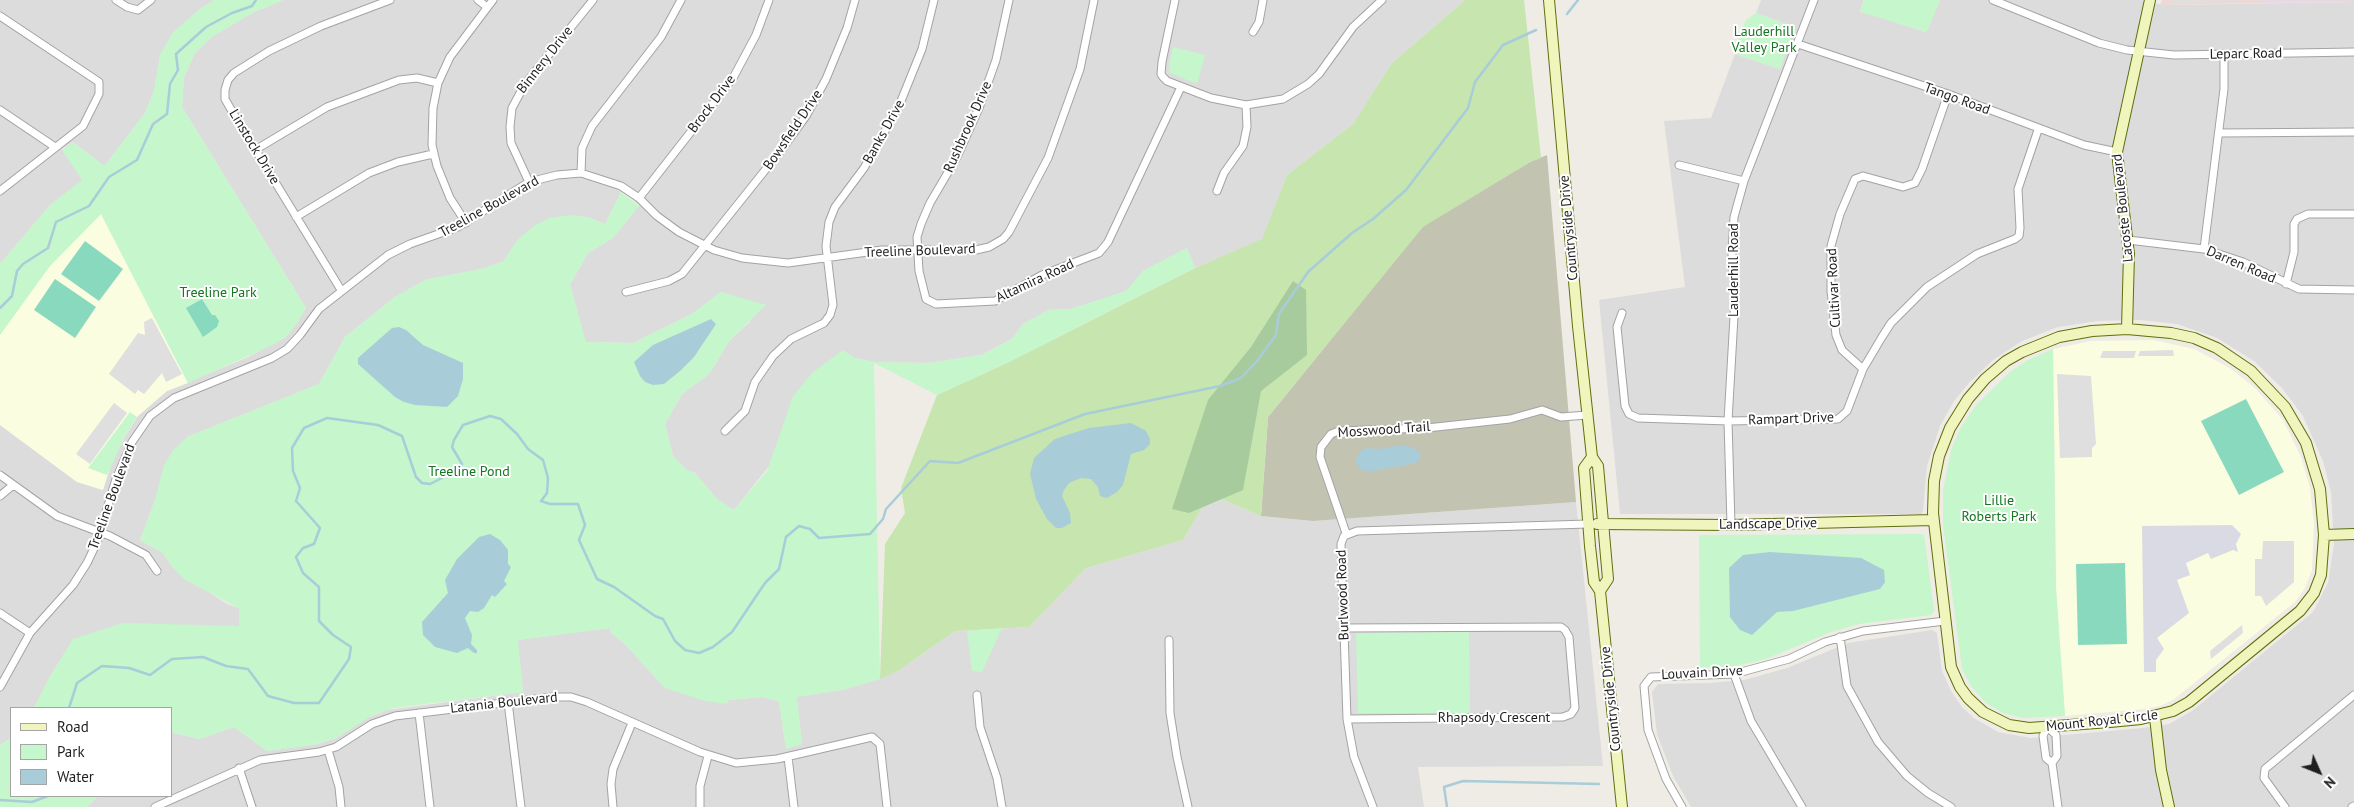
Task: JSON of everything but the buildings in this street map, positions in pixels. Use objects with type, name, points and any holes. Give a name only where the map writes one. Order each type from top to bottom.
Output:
[{"type":"street","points":[[116,0],[127,7],[138,10],[151,0]]},
{"type":"street","name":"Linstock Drive","points":[[342,290],[225,99],[226,85],[234,73],[269,50],[300,35],[390,0]]},
{"type":"street","points":[[478,0],[487,7]]},
{"type":"street","points":[[466,223],[446,191],[433,154],[432,116],[438,83],[456,48],[493,0]]},
{"type":"street","name":"Binnery Drive","points":[[529,182],[512,143],[510,127],[512,108],[525,84],[593,0]]},
{"type":"street","points":[[581,174],[582,148],[588,132],[598,116],[661,38],[681,0]]},
{"type":"street","name":"Brock Drive","points":[[639,198],[733,78],[756,35],[769,0]]},
{"type":"street","name":"Bowsfield Drive","points":[[626,292],[676,278],[687,269],[782,149],[813,104],[834,63],[855,0]]},
{"type":"street","name":"Banks Drive","points":[[725,431],[745,411],[755,382],[773,356],[791,339],[824,322],[830,315],[833,305],[826,237],[832,214],[864,168],[898,107],[922,49],[934,0]]},
{"type":"street","name":"Rushbrook Drive","points":[[918,249],[917,237],[924,214],[957,157],[979,108],[996,60],[1009,0]]},
{"type":"street","name":"Treeline Boulevard","points":[[0,687],[30,633],[78,578],[92,554],[116,479],[132,442],[154,412],[174,398],[272,358],[287,349],[300,335],[319,308],[395,251],[466,223],[529,182],[556,175],[581,174],[608,180],[639,198],[670,226],[705,246],[742,258],[788,263],[882,250],[983,249],[996,244],[1009,232],[1038,179],[1065,116],[1080,70],[1094,0]]},
{"type":"street","points":[[1175,0],[1161,74],[1167,81],[1219,101],[1246,105],[1283,99],[1308,84],[1319,74],[1353,27],[1377,2]]},
{"type":"street","points":[[1253,32],[1259,22],[1263,0]]},
{"type":"street","name":"Countryside Drive","points":[[1549,0],[1587,415],[1592,457],[1598,466],[1608,579],[1600,591]]},
{"type":"street","name":"Lauderhill Road","points":[[1731,525],[1728,421],[1735,300],[1732,254],[1734,218],[1744,181],[1814,0]]},
{"type":"street","name":"Leparc Road","points":[[1995,0],[2099,43],[2138,52],[2162,54],[2354,52]]},
{"type":"street","name":"Lacoste Boulevard","points":[[2127,329],[2128,240],[2117,152],[2150,0]]},
{"type":"street","points":[[0,16],[99,82],[99,94],[83,126],[0,190]]},
{"type":"street","name":"Tango Road","points":[[1798,44],[1948,94],[2084,146],[2117,152]]},
{"type":"street","points":[[2204,249],[2220,133],[2224,89],[2224,54]]},
{"type":"street","points":[[255,150],[327,107],[399,80],[417,78],[438,83]]},
{"type":"street","name":"Altamira Road","points":[[918,249],[922,291],[926,299],[936,304],[995,301],[1042,275],[1099,253],[1108,242],[1181,87]]},
{"type":"street","name":"Cultivar Road","points":[[1863,369],[1842,350],[1836,335],[1831,291],[1831,246],[1840,214],[1855,179],[1863,176],[1903,188],[1915,183],[1922,169],[1948,94]]},
{"type":"street","points":[[1217,192],[1224,173],[1243,146],[1247,127],[1246,105]]},
{"type":"street","points":[[0,110],[55,147]]},
{"type":"street","name":"Rampart Drive","points":[[1728,421],[1838,419],[1846,410],[1863,369],[1891,323],[1927,287],[1977,254],[2015,239],[2018,236],[2020,228],[2018,189],[2038,130]]},
{"type":"street","points":[[2220,133],[2354,132]]},
{"type":"street","points":[[296,217],[369,173],[398,162],[433,154]]},
{"type":"street","points":[[1679,165],[1744,181]]},
{"type":"street","points":[[2286,284],[2294,252],[2294,224],[2297,219],[2308,214],[2354,214]]},
{"type":"street","name":"Darren Road","points":[[2128,240],[2204,249],[2243,262],[2286,284],[2310,291],[2354,290]]},
{"type":"street","points":[[1622,313],[1617,327],[1625,406],[1629,414],[1638,418],[1728,421]]},
{"type":"street","name":"Mount Royal Circle","points":[[2127,329],[2171,333],[2209,344],[2242,364],[2266,384],[2295,421],[2312,456],[2320,489],[2324,535],[2323,566],[2318,583],[2300,611],[2189,702],[2173,711],[2155,716],[2029,728],[2009,725],[1983,712],[1968,698],[1960,687],[1951,667],[1933,520],[1934,481],[1944,440],[1958,414],[1985,379],[2022,352],[2048,340],[2073,333],[2127,329]]},
{"type":"street","name":"Mosswood Trail","points":[[1346,533],[1320,457],[1321,447],[1331,434],[1339,431],[1427,428],[1510,419],[1542,410],[1561,417],[1587,415]]},
{"type":"street","name":"Countryside Drive","points":[[1592,457],[1584,468],[1588,524],[1594,582],[1600,591],[1622,807]]},
{"type":"street","points":[[0,475],[57,516],[100,532],[146,555],[157,571]]},
{"type":"street","points":[[0,496],[13,485]]},
{"type":"street","name":"Landscape Drive","points":[[1588,524],[1731,525],[1933,520]]},
{"type":"street","name":"Burlwood Road","points":[[1373,807],[1355,762],[1347,719],[1341,544],[1346,533],[1357,531],[1588,524]]},
{"type":"street","points":[[2324,535],[2354,534]]},
{"type":"street","points":[[0,613],[30,633]]},
{"type":"street","name":"Louvain Drive","points":[[1682,807],[1666,779],[1650,739],[1644,686],[1647,681],[1656,676],[1734,674],[1789,659],[1840,637],[1880,628],[1945,621]]},
{"type":"street","name":"Rhapsody Crescent","points":[[1344,628],[1561,627],[1569,638],[1576,708],[1571,714],[1563,717],[1347,719]]},
{"type":"street","points":[[1840,637],[1847,686],[1878,742],[1898,767],[1916,784],[1951,807]]},
{"type":"street","points":[[1169,640],[1170,713],[1188,807]]},
{"type":"street","points":[[1734,674],[1751,721],[1802,807]]},
{"type":"street","points":[[977,695],[980,728],[997,778],[1002,807]]},
{"type":"street","points":[[2286,807],[2264,778],[2265,769],[2354,695]]},
{"type":"street","name":"Latania Boulevard","points":[[155,807],[260,760],[328,750],[382,719],[419,712],[553,696],[572,697],[587,702],[708,756],[728,762],[743,763],[788,756],[865,737],[877,739],[882,751],[887,807]]},
{"type":"street","points":[[508,702],[521,807]]},
{"type":"street","points":[[419,712],[430,807]]},
{"type":"street","points":[[2155,716],[2160,770],[2169,807]]},
{"type":"street","points":[[614,807],[611,784],[613,769],[632,723]]},
{"type":"street","points":[[2052,763],[2058,756],[2056,735],[2047,726],[2043,736],[2046,758],[2052,763],[2058,807]]},
{"type":"street","points":[[328,750],[339,787],[341,807]]},
{"type":"street","points":[[700,807],[700,786],[708,756]]},
{"type":"street","points":[[788,756],[794,807]]},
{"type":"street","points":[[239,768],[252,807]]},
{"type":"shaded area","points":[[0,0],[215,0],[201,8],[160,55],[154,91],[145,113],[104,166],[73,142],[62,149],[83,180],[50,205],[0,264]]},
{"type":"shaded area","points":[[283,0],[1465,0],[1391,64],[1353,124],[1287,175],[1263,239],[1195,268],[1187,248],[1143,271],[1127,291],[1071,309],[1049,310],[1023,324],[1013,338],[982,355],[928,363],[874,362],[855,358],[734,510],[717,499],[695,473],[687,471],[673,456],[665,424],[682,394],[709,374],[730,340],[751,321],[721,292],[692,314],[633,343],[585,342],[570,284],[588,253],[613,238],[639,205],[626,194],[621,192],[605,224],[587,217],[509,253],[503,262],[481,269],[425,280],[395,297],[345,337],[319,384],[187,437],[154,503],[140,540],[163,553],[174,569],[227,604],[239,608],[239,626],[202,627],[74,639],[49,678],[34,707],[10,707],[10,739],[0,745],[0,425],[77,482],[103,490],[111,464],[125,436],[141,411],[167,391],[246,358],[286,337],[306,308],[182,107],[184,77],[195,53],[213,36],[254,12]]},
{"type":"shaded area","points":[[1761,0],[1864,0],[1860,11],[1926,32],[1940,0],[2142,0],[2163,5],[2354,2],[2354,807],[1691,807],[1673,776],[1657,734],[1652,692],[1658,684],[1744,680],[1787,668],[1848,643],[1932,630],[1937,633],[1942,671],[1951,691],[1962,707],[1974,718],[1998,732],[2031,738],[2169,724],[2192,711],[2313,612],[2328,583],[2334,544],[2331,492],[2323,461],[2303,416],[2282,388],[2254,361],[2217,338],[2177,324],[2140,320],[2098,321],[2058,327],[2022,341],[1993,360],[1969,383],[1954,401],[1940,426],[1927,466],[1923,511],[1921,514],[1620,514],[1599,300],[1685,287],[1664,121],[1711,118],[1735,54],[1780,69],[1795,27],[1756,13]]},
{"type":"shaded area","points":[[2162,0],[2260,0],[2260,3],[2160,5]]},
{"type":"shaded area","points":[[2169,0],[2251,0],[2176,3],[2169,1]]},
{"type":"shaded area","points":[[2260,0],[2354,0],[2354,2],[2260,3]]},
{"type":"shaded area","points":[[1547,155],[1576,502],[1313,521],[1261,516],[1268,417],[1423,226],[1530,162]]},
{"type":"shaded area","points":[[101,214],[188,383],[167,391],[137,417],[111,464],[103,490],[77,482],[0,425],[0,335],[48,267]]},
{"type":"shaded area","points":[[152,318],[182,374],[166,382],[162,373],[144,394],[138,390],[135,394],[109,374],[138,333],[145,335],[144,322]]},
{"type":"shaded area","points":[[2154,340],[2194,349],[2230,368],[2255,388],[2283,420],[2301,457],[2310,488],[2314,523],[2312,570],[2305,588],[2295,602],[2173,700],[2160,706],[2144,709],[2065,716],[2056,588],[2053,349],[2091,341]]},
{"type":"shaded area","points":[[2173,350],[2174,356],[2138,356],[2140,351]]},
{"type":"shaded area","points":[[2103,351],[2136,351],[2134,358],[2100,358]]},
{"type":"shaded area","points":[[2057,374],[2091,376],[2096,444],[2092,448],[2092,457],[2060,458]]},
{"type":"shaded area","points":[[114,403],[127,413],[90,464],[76,454]]},
{"type":"shaded area","points":[[1210,494],[1261,516],[1313,521],[1576,502],[1603,766],[1418,767],[1424,807],[87,807],[97,797],[172,797],[172,732],[199,739],[234,727],[267,751],[318,744],[336,738],[367,718],[387,710],[523,692],[517,640],[610,628],[611,633],[624,643],[665,688],[728,700],[762,697],[779,701],[786,748],[802,744],[796,697],[847,689],[898,671],[955,631],[1029,627],[1086,568],[1183,540]]},
{"type":"shaded area","points":[[2232,525],[2241,534],[2236,544],[2238,552],[2233,550],[2211,559],[2208,553],[2186,563],[2190,575],[2177,580],[2189,613],[2157,638],[2164,649],[2156,660],[2156,672],[2144,672],[2142,526]]},
{"type":"shaded area","points":[[2263,541],[2294,541],[2294,582],[2266,606],[2261,596],[2255,596],[2255,559],[2262,559]]},
{"type":"shaded area","points":[[2242,625],[2243,633],[2211,659],[2210,651]]},
{"type":"green space","name":"Treeline Park","points":[[215,0],[283,0],[254,12],[213,36],[195,53],[184,77],[182,107],[306,308],[298,322],[286,337],[272,345],[188,383],[101,214],[50,266],[0,335],[0,264],[50,205],[82,180],[62,150],[73,142],[103,165],[106,164],[145,113],[154,91],[160,55],[173,32],[201,8]]},
{"type":"green space","points":[[1465,0],[1524,0],[1541,158],[1530,162],[1423,227],[1268,417],[1261,516],[1210,494],[1183,540],[1086,568],[1029,627],[955,631],[898,671],[880,679],[885,544],[905,513],[901,488],[937,395],[1009,362],[1195,268],[1262,239],[1287,175],[1353,124],[1391,64]]},
{"type":"green space","points":[[1864,0],[1940,0],[1927,32],[1860,12]]},
{"type":"green space","name":"Lauderhill Valley Park","points":[[1756,13],[1795,27],[1780,69],[1735,54],[1737,42],[1746,20]]},
{"type":"green space","points":[[1173,47],[1205,55],[1197,84],[1170,73],[1169,65]]},
{"type":"green space","name":"Treeline Pond","points":[[621,192],[639,206],[613,238],[588,253],[570,284],[586,342],[633,343],[692,314],[721,292],[766,305],[730,340],[709,374],[682,394],[665,424],[673,456],[687,470],[695,473],[717,499],[734,510],[767,471],[793,396],[813,372],[843,350],[855,358],[874,362],[928,363],[982,355],[1013,338],[1023,324],[1049,310],[1071,309],[1126,291],[1143,271],[1187,248],[1195,268],[1009,362],[937,395],[874,363],[880,679],[847,689],[797,697],[802,744],[786,749],[779,701],[762,697],[729,700],[727,704],[705,701],[665,688],[624,643],[611,633],[610,628],[518,640],[523,692],[393,708],[373,715],[336,738],[312,745],[267,751],[234,727],[199,739],[172,732],[172,707],[34,707],[49,678],[73,639],[123,623],[239,626],[239,608],[185,580],[174,569],[163,553],[140,540],[154,503],[164,465],[173,450],[187,437],[319,384],[345,337],[395,297],[425,280],[481,269],[503,262],[517,240],[535,225],[550,218],[571,215],[587,217],[605,224]]},
{"type":"green space","points":[[85,241],[123,269],[99,301],[61,274]]},
{"type":"green space","points":[[55,279],[96,307],[75,338],[34,310]]},
{"type":"green space","points":[[1293,281],[1306,290],[1307,355],[1261,391],[1243,490],[1189,513],[1172,509],[1208,400],[1251,347]]},
{"type":"green space","points":[[202,299],[212,315],[215,315],[219,321],[217,327],[203,337],[186,308]]},
{"type":"green space","name":"Lillie Roberts Park","points":[[2053,349],[2056,588],[2065,716],[2023,718],[2003,713],[1986,703],[1971,686],[1962,669],[1943,524],[1943,491],[1951,450],[1961,427],[1977,404],[2011,371],[2028,360]]},
{"type":"green space","points":[[2246,399],[2284,472],[2239,495],[2201,421]]},
{"type":"green space","points":[[130,412],[137,417],[125,436],[107,475],[88,468]]},
{"type":"green space","points":[[1924,534],[1934,611],[1931,615],[1859,624],[1831,632],[1766,659],[1736,666],[1700,668],[1699,535]]},
{"type":"green space","points":[[2125,563],[2127,644],[2078,645],[2076,564]]},
{"type":"green space","points":[[1002,628],[982,672],[972,671],[967,631]]},
{"type":"green space","points":[[1469,632],[1470,713],[1358,713],[1356,633]]},
{"type":"green space","points":[[10,739],[10,797],[97,797],[87,807],[0,807],[0,745]]},
{"type":"water","points":[[711,319],[716,324],[694,357],[680,371],[664,384],[653,385],[645,382],[634,362],[653,345]]},
{"type":"water","points":[[399,327],[406,330],[423,345],[463,363],[463,379],[458,396],[447,407],[415,405],[404,402],[395,397],[358,364],[358,358],[392,328]]},
{"type":"water","points":[[1131,423],[1146,431],[1150,444],[1144,450],[1131,454],[1123,485],[1117,492],[1107,498],[1100,496],[1098,487],[1091,479],[1081,478],[1069,483],[1062,496],[1070,513],[1071,523],[1062,528],[1056,528],[1047,519],[1036,499],[1030,474],[1034,458],[1055,439],[1089,428]]},
{"type":"water","points":[[1401,445],[1412,447],[1419,452],[1421,456],[1417,463],[1368,472],[1360,469],[1355,461],[1360,452],[1366,448],[1380,449]]},
{"type":"water","points":[[490,534],[500,540],[508,550],[508,564],[511,567],[504,581],[507,584],[495,597],[492,595],[484,608],[478,612],[470,611],[465,618],[472,635],[471,644],[477,650],[477,653],[468,648],[457,653],[435,647],[423,635],[422,622],[448,593],[445,580],[457,559],[479,537]]},
{"type":"water","points":[[1770,552],[1861,558],[1884,570],[1885,582],[1880,589],[1793,611],[1777,612],[1752,635],[1740,630],[1730,617],[1729,568],[1743,555]]},
{"type":"waterway","points":[[0,308],[12,296],[17,271],[23,264],[48,248],[56,222],[89,206],[109,177],[137,160],[153,124],[167,114],[170,84],[178,70],[176,54],[206,27],[232,13],[252,6],[256,0]]},
{"type":"waterway","points":[[1567,14],[1578,0]]},
{"type":"waterway","points":[[69,707],[77,683],[102,666],[129,668],[150,675],[172,659],[203,657],[226,666],[248,669],[268,696],[294,703],[319,703],[349,659],[351,647],[333,635],[319,621],[319,587],[303,573],[296,557],[303,548],[314,544],[320,528],[296,501],[300,488],[293,471],[292,448],[304,428],[327,418],[378,425],[402,436],[416,477],[422,483],[430,484],[452,473],[462,464],[452,447],[463,425],[490,416],[501,419],[517,434],[528,449],[543,460],[548,478],[547,493],[541,501],[550,504],[578,504],[585,525],[579,540],[597,579],[614,587],[655,616],[663,619],[675,641],[685,650],[699,653],[713,647],[732,632],[765,583],[779,569],[786,537],[799,526],[810,529],[819,538],[870,534],[883,519],[886,509],[930,461],[958,463],[1085,414],[1220,386],[1241,378],[1257,361],[1276,335],[1279,314],[1308,272],[1352,233],[1373,219],[1406,190],[1468,108],[1475,82],[1503,45],[1536,30]]},
{"type":"waterway","points":[[1447,807],[1444,787],[1463,781],[1599,784]]},
{"type":"waterway","points":[[0,800],[32,802],[45,797]]}]
